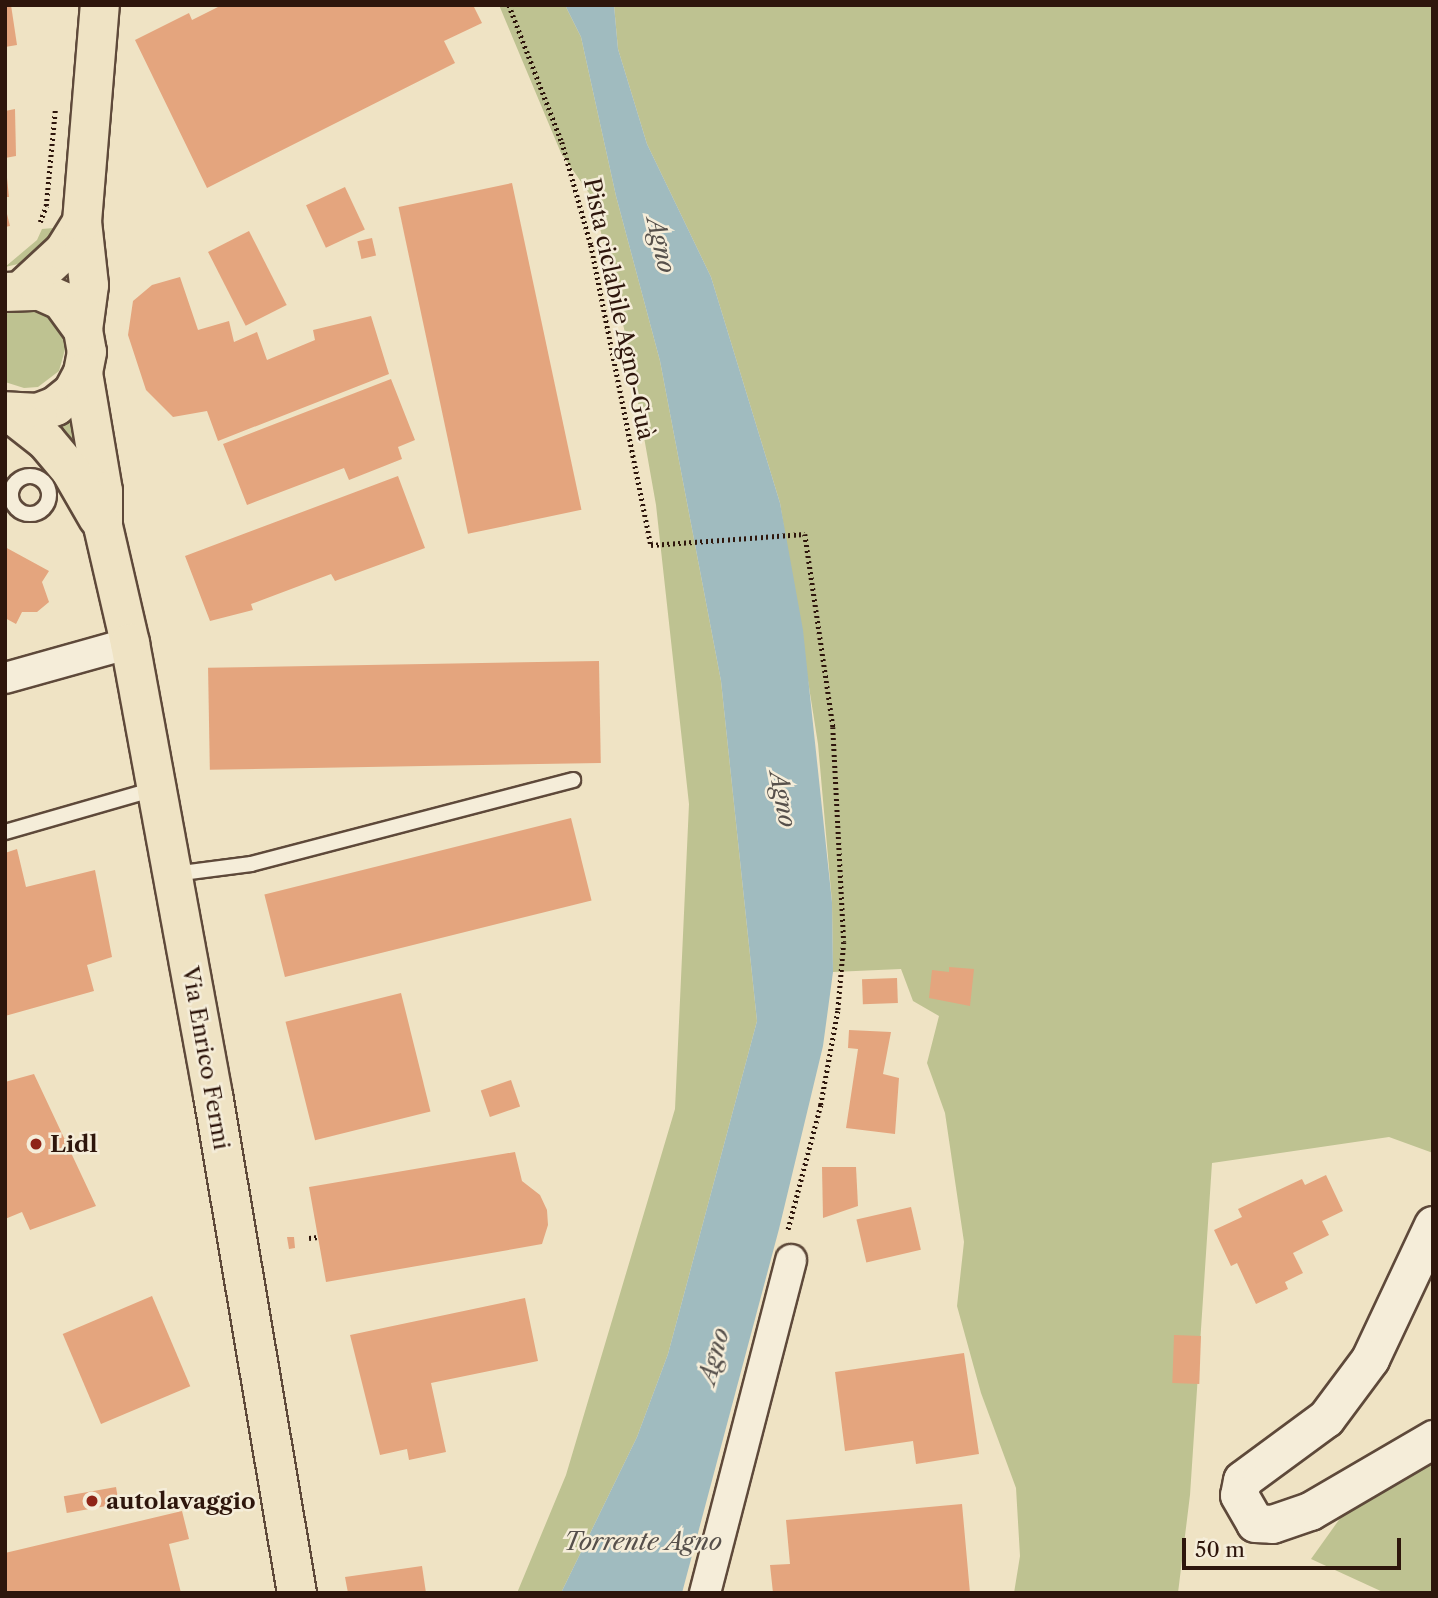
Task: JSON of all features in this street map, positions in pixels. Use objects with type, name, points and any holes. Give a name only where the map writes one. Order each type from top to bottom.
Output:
[{"type":"main road","points":[[83,330],[89,285],[82,222],[100,5]]},
{"type":"main road","points":[[10,291],[64,251],[82,222]]},
{"type":"main road","points":[[10,291],[62,301],[83,330]]},
{"type":"main road","name":"Via Enrico Fermi","points":[[83,330],[87,352],[83,373],[103,491],[103,526],[130,643],[173,874],[297,1593]]},
{"type":"main road","points":[[7,412],[38,413],[56,406],[73,392],[83,373]]},
{"type":"main road","name":"Via Enrico Fermi","points":[[7,412],[46,441],[71,471],[103,526]]},
{"type":"street","points":[[5,678],[130,643]]},
{"type":"street","points":[[1433,1225],[1370,1359],[1326,1418],[1242,1480],[1239,1495],[1255,1523],[1272,1524],[1310,1511],[1433,1439]]},
{"type":"street","points":[[705,1593],[788,1253]]},
{"type":"lane","points":[[173,874],[251,864],[573,780]]},
{"type":"lane","points":[[5,832],[157,789]]},
{"type":"path","name":"Pista ciclabile Agno-Guà","points":[[509,5],[562,142],[591,245],[651,545],[796,532],[805,534],[833,727],[844,942],[838,1011],[821,1105],[788,1253]]},
{"type":"path","points":[[38,226],[46,206],[56,102]]},
{"type":"path","points":[[309,1238],[318,1237]]},
{"type":"green space","points":[[499,5],[565,5],[581,37],[616,196],[660,361],[721,681],[757,1021],[668,1354],[637,1437],[561,1593],[517,1593],[566,1475],[675,1109],[689,804],[656,505],[627,341],[593,199],[561,153]]},
{"type":"green space","points":[[614,5],[1433,5],[1433,1153],[1389,1137],[1212,1163],[1190,1495],[1178,1593],[1014,1593],[1020,1556],[1016,1488],[981,1393],[957,1306],[964,1242],[945,1113],[927,1063],[939,1016],[913,1001],[901,969],[833,972],[832,902],[818,744],[780,503],[711,277],[647,144],[618,49]]},
{"type":"green space","points":[[53,228],[47,243],[27,262],[5,267],[37,240],[42,229]]},
{"type":"green space","points":[[22,308],[47,314],[57,322],[66,346],[59,371],[38,387],[24,388],[5,382],[5,314]]},
{"type":"green space","points":[[70,414],[93,475],[49,424]]},
{"type":"green space","points":[[1433,1455],[1433,1593],[1385,1593],[1311,1559],[1346,1510]]},
{"type":"water","name":"Torrente Agno","points":[[565,5],[614,5],[618,49],[647,144],[711,277],[780,503],[803,630],[832,902],[833,972],[823,1046],[779,1229],[682,1593],[561,1593],[637,1437],[668,1354],[757,1021],[721,681],[660,361],[616,196],[581,37]]},
{"type":"building","points":[[5,5],[11,5],[17,45],[5,47]]},
{"type":"building","points":[[222,5],[473,5],[482,23],[444,41],[455,63],[207,188],[135,40],[189,13],[192,20]]},
{"type":"building","points":[[15,109],[16,156],[5,158],[5,111]]},
{"type":"building","points":[[7,178],[9,197],[5,197],[5,179]]},
{"type":"building","points":[[512,183],[581,510],[468,534],[399,207]]},
{"type":"building","points":[[345,187],[365,230],[326,248],[306,205]]},
{"type":"building","points":[[5,206],[10,226],[5,227]]},
{"type":"building","points":[[249,231],[287,305],[246,326],[208,252]]},
{"type":"building","points":[[372,238],[376,256],[361,259],[357,241]]},
{"type":"building","points":[[180,277],[198,330],[229,321],[234,342],[257,332],[267,360],[315,340],[313,330],[371,316],[389,374],[218,441],[207,411],[173,417],[146,390],[128,335],[133,301],[152,285]]},
{"type":"building","points":[[391,379],[415,440],[398,447],[402,459],[349,480],[344,468],[247,505],[223,444]]},
{"type":"building","points":[[398,476],[425,548],[335,581],[331,574],[251,604],[253,610],[210,621],[185,556]]},
{"type":"building","points":[[5,547],[49,571],[42,582],[49,602],[37,612],[22,612],[16,624],[5,618]]},
{"type":"building","points":[[599,661],[601,763],[210,770],[208,668]]},
{"type":"building","points":[[571,818],[592,900],[285,977],[264,894]]},
{"type":"building","points":[[17,849],[26,887],[95,870],[112,957],[87,965],[94,991],[5,1016],[5,853]]},
{"type":"building","points":[[949,967],[974,969],[970,1006],[929,998],[932,970],[949,972]]},
{"type":"building","points":[[897,978],[898,1003],[863,1004],[862,979]]},
{"type":"building","points":[[401,993],[431,1111],[315,1140],[286,1022]]},
{"type":"building","points":[[849,1030],[891,1032],[883,1074],[899,1078],[895,1134],[846,1128],[858,1049],[848,1048]]},
{"type":"building","name":"Lidl","points":[[34,1074],[96,1206],[30,1230],[22,1212],[5,1219],[5,1082]]},
{"type":"building","points":[[511,1080],[520,1106],[490,1117],[481,1090]]},
{"type":"building","points":[[515,1152],[522,1181],[540,1195],[547,1210],[548,1225],[542,1244],[326,1282],[309,1187]]},
{"type":"building","points":[[822,1167],[856,1167],[858,1206],[823,1218]]},
{"type":"building","points":[[1326,1175],[1343,1211],[1322,1221],[1329,1235],[1293,1253],[1303,1273],[1285,1282],[1288,1289],[1256,1304],[1237,1263],[1231,1266],[1214,1230],[1242,1217],[1238,1209],[1302,1179],[1305,1185]]},
{"type":"building","points":[[911,1207],[921,1250],[866,1262],[856,1220]]},
{"type":"building","points":[[287,1237],[294,1237],[295,1248],[289,1249]]},
{"type":"building","points":[[152,1296],[190,1386],[101,1424],[63,1334]]},
{"type":"building","points":[[525,1298],[538,1361],[431,1383],[446,1452],[409,1460],[407,1449],[380,1455],[350,1335]]},
{"type":"building","points":[[1174,1335],[1201,1336],[1199,1384],[1172,1383]]},
{"type":"building","points":[[964,1353],[979,1454],[916,1464],[913,1441],[845,1451],[835,1372]]},
{"type":"building","name":"autolavaggio","points":[[116,1487],[119,1504],[67,1513],[64,1496]]},
{"type":"building","points":[[962,1504],[970,1593],[773,1593],[770,1565],[790,1564],[786,1520]]},
{"type":"building","points":[[182,1511],[189,1539],[169,1544],[181,1593],[5,1593],[5,1553]]},
{"type":"building","points":[[422,1566],[426,1593],[348,1593],[345,1577]]},
{"type":"place","name":"Lidl","points":[[36,1144]]},
{"type":"place","name":"autolavaggio","points":[[92,1501]]},
{"type":"water label","name":"Agno","points":[[661,245]]},
{"type":"water label","name":"Agno","points":[[783,799]]},
{"type":"water label","name":"Agno","points":[[714,1356]]}]
